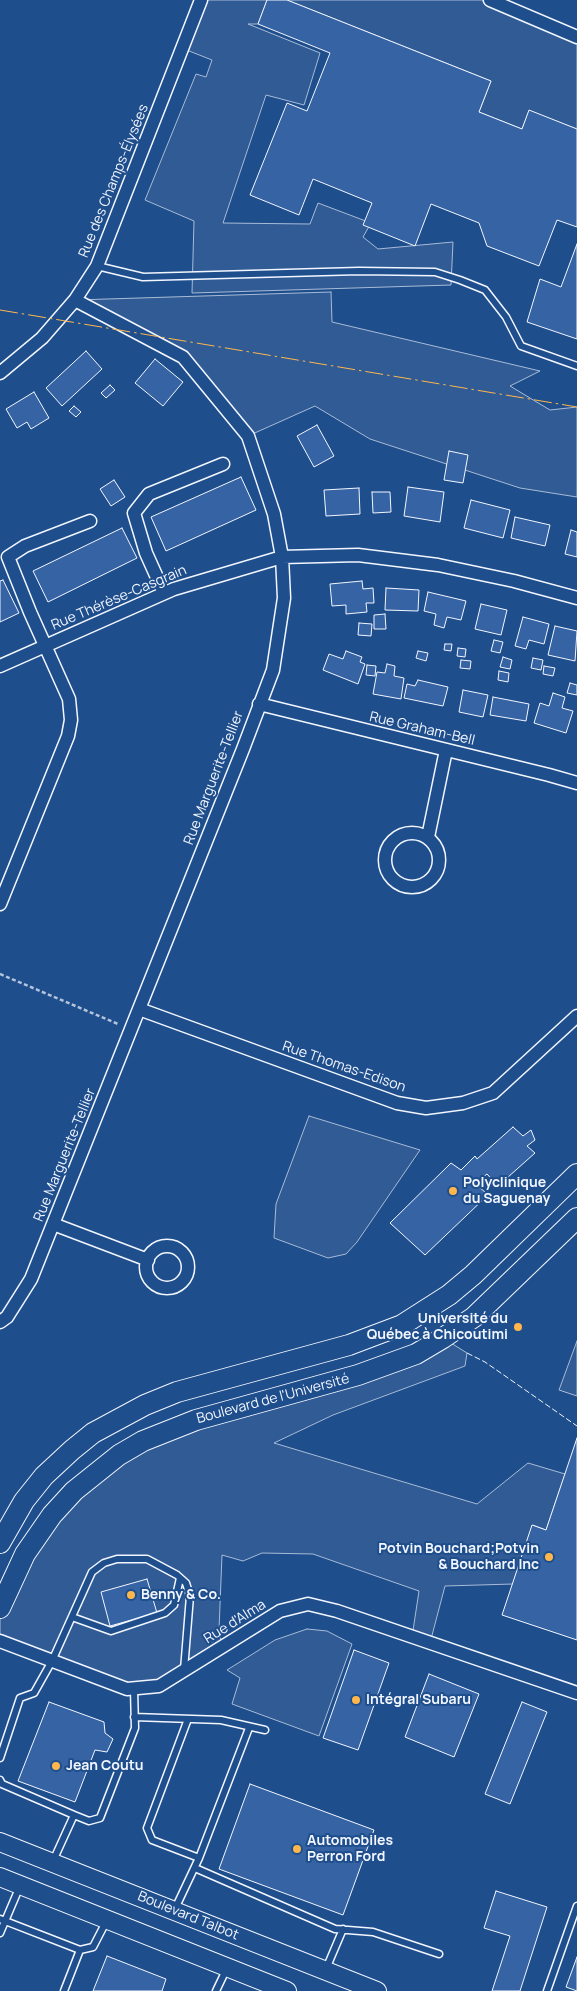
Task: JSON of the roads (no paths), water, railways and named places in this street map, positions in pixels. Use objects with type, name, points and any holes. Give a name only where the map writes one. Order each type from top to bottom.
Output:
[{"type":"main road","points":[[0,1543],[24,1501],[44,1476],[94,1433],[145,1405],[177,1392],[349,1345],[402,1325],[449,1295],[473,1275],[577,1174]]},
{"type":"main road","name":"Boulevard de l'Université","points":[[0,1608],[26,1554],[52,1515],[74,1491],[119,1455],[142,1441],[196,1420],[358,1375],[416,1354],[444,1338],[474,1317],[577,1218]]},
{"type":"main road","name":"Boulevard Talbot","points":[[0,1842],[377,1991]]},
{"type":"main road","points":[[0,1877],[287,1991]]},
{"type":"street","name":"Rue des Champs-Élysées","points":[[0,373],[42,338],[75,300],[97,266],[201,0]]},
{"type":"street","points":[[490,0],[577,37]]},
{"type":"street","name":"Rue Marguerite-Tellier","points":[[0,1322],[7,1317],[32,1279],[259,704],[272,670],[284,598],[282,557],[274,514],[248,436],[183,357],[75,300]]},
{"type":"street","points":[[164,593],[146,553],[134,513],[150,494],[223,464]]},
{"type":"street","points":[[0,904],[68,736],[71,720],[69,699],[12,569],[4,557],[25,546],[90,521]]},
{"type":"street","name":"Rue Thérèse-Casgrain","points":[[0,666],[164,593],[282,557],[358,555],[438,565],[514,581],[577,598]]},
{"type":"street","name":"Rue Graham-Bell","points":[[259,704],[577,783]]},
{"type":"street","points":[[428,837],[446,750]]},
{"type":"street","points":[[411,832],[428,837],[435,844],[440,862],[432,879],[424,885],[415,887],[406,887],[398,884],[386,870],[385,852],[389,844],[402,834],[411,832]]},
{"type":"street","name":"Rue Thomas-Edison","points":[[139,1009],[397,1104],[426,1108],[463,1102],[493,1093],[575,1023]]},
{"type":"street","points":[[53,1224],[148,1260]]},
{"type":"street","name":"Rue d'Alma","points":[[0,1641],[127,1689],[159,1686],[280,1611],[308,1604],[337,1611],[577,1693]]},
{"type":"lane","points":[[97,266],[143,277],[359,271],[435,272],[485,290],[506,317],[521,346],[577,366]]},
{"type":"lane","points":[[0,1758],[20,1698],[34,1694],[52,1661],[92,1572],[104,1563],[117,1559],[147,1559],[180,1578],[186,1584],[190,1596],[184,1671]]},
{"type":"lane","points":[[72,1617],[111,1631],[165,1613],[172,1608],[180,1578]]},
{"type":"lane","points":[[0,1780],[2,1784],[89,1821],[100,1818],[135,1728],[134,1689]]},
{"type":"lane","points":[[134,1717],[221,1720],[249,1728],[265,1730]]},
{"type":"lane","points":[[188,1719],[147,1828],[152,1840],[199,1858]]},
{"type":"lane","points":[[174,1910],[199,1858],[249,1728]]},
{"type":"lane","points":[[52,1862],[74,1815]]},
{"type":"lane","points":[[194,1868],[335,1929],[373,1932],[439,1954]]},
{"type":"lane","points":[[0,1933],[3,1920],[20,1885]]},
{"type":"lane","points":[[547,1991],[577,1906]]},
{"type":"lane","points":[[3,1920],[80,1950],[93,1947],[107,1920]]},
{"type":"lane","points":[[325,1970],[343,1929]]},
{"type":"lane","points":[[64,1991],[80,1950]]},
{"type":"lane","points":[[216,1991],[227,1967]]},
{"type":"place","name":"Polyclinique du Saguenay","points":[[453,1191]]},
{"type":"place","name":"Université du Québec à Chicoutimi","points":[[518,1327]]},
{"type":"place","name":"Potvin Bouchard;Potvin & Bouchard Inc","points":[[549,1557]]},
{"type":"place","name":"Benny & Co.","points":[[131,1595]]},
{"type":"place","name":"Intégral Subaru","points":[[356,1700]]},
{"type":"place","name":"Jean Coutu","points":[[56,1766]]},
{"type":"place","name":"Automobiles Perron Ford","points":[[297,1849]]}]
